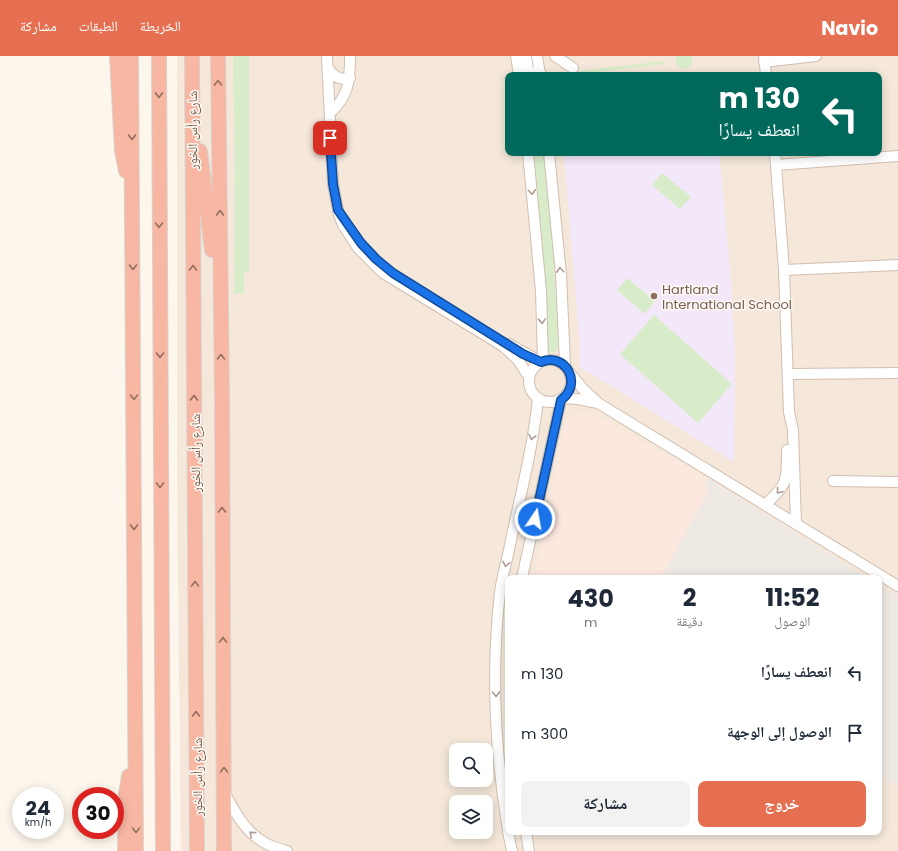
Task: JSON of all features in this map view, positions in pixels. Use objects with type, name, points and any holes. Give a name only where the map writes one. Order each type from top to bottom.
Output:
[{"type":"highway","points":[[117,56],[123,156],[126,170],[132,185]]},
{"type":"highway","points":[[131,56],[136,851]]},
{"type":"highway","points":[[159,56],[163,851]]},
{"type":"highway","name":"شارع رأس الخور","points":[[192,56],[197,851]]},
{"type":"highway","points":[[218,56],[224,851]]},
{"type":"highway","points":[[192,84],[221,321]]},
{"type":"highway","points":[[125,851],[126,786],[136,763]]},
{"type":"street","points":[[327,56],[333,184],[338,210],[340,219],[350,236],[366,257],[383,273],[503,346],[518,360],[529,377],[531,389],[538,398],[549,402],[577,398],[598,404]]},
{"type":"street","points":[[330,113],[345,95],[350,78],[350,56]]},
{"type":"street","points":[[516,56],[523,72]]},
{"type":"street","points":[[524,72],[526,56]]},
{"type":"street","points":[[537,56],[540,72]]},
{"type":"street","points":[[555,56],[573,68]]},
{"type":"street","points":[[766,72],[764,59],[816,56]]},
{"type":"street","points":[[328,68],[336,77],[343,79],[350,78]]},
{"type":"street","points":[[528,156],[541,291],[542,362]]},
{"type":"street","points":[[523,575],[562,399],[571,387],[567,369],[549,156]]},
{"type":"street","points":[[765,505],[779,493],[785,483],[787,471],[787,426],[789,412],[784,270],[775,156]]},
{"type":"street","points":[[776,165],[898,156]]},
{"type":"street","points":[[338,210],[361,243],[376,259],[393,273],[516,349],[542,362]]},
{"type":"street","points":[[784,270],[898,265]]},
{"type":"street","points":[[529,377],[534,367],[542,362],[552,360],[556,361],[567,369],[583,389],[598,404],[880,575]]},
{"type":"street","points":[[788,374],[898,373]]},
{"type":"street","points":[[505,809],[496,718],[496,655],[500,590],[534,430],[538,398]]},
{"type":"street","points":[[789,412],[793,430],[796,524]]},
{"type":"street","points":[[833,481],[898,482]]},
{"type":"street","points":[[882,576],[898,586]]},
{"type":"street","points":[[224,792],[242,823],[250,832],[268,844],[287,851]]},
{"type":"street","points":[[509,835],[512,851]]},
{"type":"street","points":[[526,835],[529,851]]},
{"type":"shaded area","points":[[177,56],[898,56],[898,851],[181,851],[177,485]]},
{"type":"shaded area","name":"Hartland International School","points":[[564,156],[719,156],[730,269],[735,350],[734,462],[580,367],[579,335]]},
{"type":"shaded area","points":[[581,413],[593,414],[706,477],[707,494],[663,575],[535,575],[564,426],[571,417]]},
{"type":"shaded area","points":[[706,477],[863,575],[663,575],[707,494]]},
{"type":"shaded area","points":[[882,587],[898,597],[898,786],[882,776]]},
{"type":"green space","points":[[233,56],[249,56],[249,272],[244,272],[244,294],[234,293],[235,172]]},
{"type":"green space","points":[[676,56],[692,56],[690,66],[680,68],[676,64]]},
{"type":"green space","points":[[664,61],[665,64],[595,72],[572,72]]},
{"type":"green space","points":[[534,156],[544,156],[547,177],[553,250],[558,348],[554,353],[550,352],[548,348],[545,273]]},
{"type":"green space","points":[[662,173],[691,197],[680,209],[652,185]]},
{"type":"green space","points":[[627,278],[655,301],[645,314],[617,290]]},
{"type":"green space","points":[[654,315],[732,384],[698,423],[620,354]]},
{"type":"place","name":"Hartland International School","points":[[654,296]]},
{"type":"route","points":[[330,138],[334,193],[338,210],[354,234],[376,259],[393,273],[523,354],[541,362],[547,360],[556,361],[568,369],[571,377],[571,387],[561,400],[535,519]]}]
